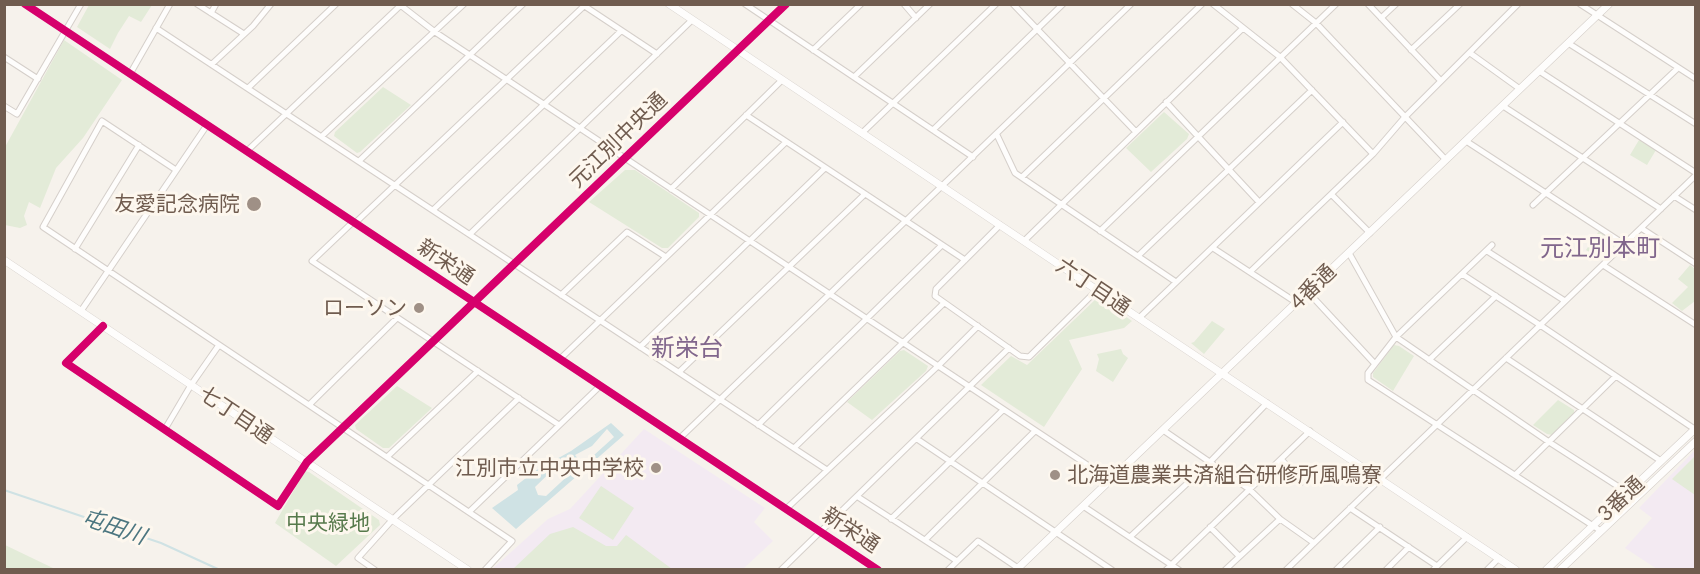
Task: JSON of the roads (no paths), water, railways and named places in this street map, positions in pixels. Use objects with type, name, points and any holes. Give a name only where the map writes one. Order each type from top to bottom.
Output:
[{"type":"street","name":"新栄通","points":[[25,4],[878,570]]},
{"type":"street","points":[[4,106],[17,114],[81,4]]},
{"type":"street","points":[[130,74],[170,4]]},
{"type":"street","points":[[197,4],[244,34]]},
{"type":"street","points":[[211,13],[216,4]]},
{"type":"street","points":[[212,64],[271,4]]},
{"type":"street","points":[[248,88],[336,4]]},
{"type":"street","points":[[322,136],[464,4]]},
{"type":"street","points":[[359,160],[523,4]]},
{"type":"street","name":"六丁目通","points":[[669,4],[1516,570]]},
{"type":"street","points":[[745,4],[973,157]]},
{"type":"street","name":"元江別中央通","points":[[165,429],[278,506],[307,462],[786,4]]},
{"type":"street","points":[[813,50],[861,4]]},
{"type":"street","points":[[904,4],[916,18]]},
{"type":"street","points":[[854,77],[930,4]]},
{"type":"street","points":[[862,133],[996,4]]},
{"type":"street","points":[[1013,4],[1136,132]]},
{"type":"street","points":[[933,130],[1063,4]]},
{"type":"street","points":[[680,438],[1131,4]]},
{"type":"street","points":[[1022,177],[1202,4]]},
{"type":"street","points":[[1213,4],[1280,57],[1373,154]]},
{"type":"street","points":[[1292,4],[1316,23],[1446,160]]},
{"type":"street","points":[[1100,231],[1335,4]]},
{"type":"street","points":[[1368,4],[1441,81]]},
{"type":"street","points":[[1382,18],[1396,4]]},
{"type":"street","points":[[1412,50],[1460,4]]},
{"type":"street","points":[[1251,271],[1373,154],[1406,117],[1518,4]]},
{"type":"street","points":[[1580,4],[1695,79]]},
{"type":"street","name":"4番通","points":[[1019,567],[1609,4]]},
{"type":"street","points":[[247,152],[400,5],[435,32],[624,159],[1110,480]]},
{"type":"street","points":[[560,425],[312,261],[583,5],[657,54]]},
{"type":"street","points":[[470,234],[692,20]]},
{"type":"street","points":[[156,28],[827,470]]},
{"type":"street","points":[[1024,241],[1243,28]]},
{"type":"street","points":[[434,210],[621,31]]},
{"type":"street","points":[[1568,43],[1695,124]]},
{"type":"street","points":[[1470,53],[1520,89]]},
{"type":"street","points":[[4,57],[38,79]]},
{"type":"street","points":[[1533,205],[1678,68]]},
{"type":"street","points":[[1286,570],[1695,174],[1539,71]]},
{"type":"street","points":[[671,189],[782,80]]},
{"type":"street","points":[[1138,256],[1312,90]]},
{"type":"street","points":[[1166,102],[1259,202]]},
{"type":"street","points":[[1503,106],[1661,209]]},
{"type":"street","points":[[746,116],[965,260]]},
{"type":"street","points":[[176,170],[102,121],[43,227],[512,541],[485,570]]},
{"type":"street","points":[[1139,318],[1343,122]]},
{"type":"street","points":[[81,311],[207,125]]},
{"type":"street","points":[[997,135],[1015,173],[1176,282]]},
{"type":"street","points":[[1466,141],[1624,244]]},
{"type":"street","points":[[560,359],[786,142]]},
{"type":"street","points":[[75,249],[139,146]]},
{"type":"street","points":[[640,346],[825,168]]},
{"type":"street","points":[[679,372],[865,194]]},
{"type":"street","points":[[1332,195],[1370,233]]},
{"type":"street","points":[[1674,196],[1695,210]]},
{"type":"street","points":[[1000,225],[936,289],[934,296],[1020,356],[1029,357],[1097,290]]},
{"type":"street","points":[[1641,228],[1695,264]]},
{"type":"street","points":[[561,295],[627,232],[666,257]]},
{"type":"street","points":[[758,425],[942,246]]},
{"type":"street","points":[[1492,246],[1396,337],[1368,373],[1368,380],[1601,531]]},
{"type":"street","points":[[1214,248],[1297,303]]},
{"type":"street","points":[[1487,250],[1565,301]]},
{"type":"street","points":[[1349,253],[1396,337],[1636,498]]},
{"type":"street","name":"七丁目通","points":[[4,260],[468,570]]},
{"type":"street","points":[[1603,265],[1695,325]]},
{"type":"street","points":[[1462,274],[1695,429]]},
{"type":"street","points":[[1308,292],[1375,364]]},
{"type":"street","points":[[1429,360],[1496,296]]},
{"type":"street","points":[[794,448],[944,303]]},
{"type":"street","points":[[309,405],[397,318]]},
{"type":"street","points":[[103,326],[66,363],[165,429],[191,385],[219,345]]},
{"type":"street","points":[[786,508],[978,326]]},
{"type":"street","points":[[782,570],[1010,348]]},
{"type":"street","points":[[1506,358],[1661,461]]},
{"type":"street","points":[[387,457],[478,371]]},
{"type":"street","points":[[1515,475],[1615,377]]},
{"type":"street","points":[[469,512],[600,386]]},
{"type":"street","points":[[375,570],[358,558],[393,519],[519,398]]},
{"type":"street","points":[[1130,537],[1210,462],[1267,403]]},
{"type":"street","points":[[891,519],[1003,410]]},
{"type":"street","name":"3番通","points":[[1545,570],[1695,429]]},
{"type":"street","points":[[1163,430],[1249,489],[1280,519],[1314,543]]},
{"type":"street","points":[[925,540],[1035,431]]},
{"type":"street","points":[[1166,570],[1310,431]]},
{"type":"street","points":[[917,439],[1112,570]]},
{"type":"street","name":"3番通","points":[[1560,570],[1695,441]]},
{"type":"street","points":[[1281,459],[1302,482]]},
{"type":"street","points":[[858,497],[957,561]]},
{"type":"street","points":[[1083,506],[1179,570]]},
{"type":"street","points":[[1350,507],[1409,547],[1435,568],[1467,537]]},
{"type":"street","points":[[1225,570],[1280,519]]},
{"type":"street","points":[[1210,527],[1239,556]]},
{"type":"street","points":[[1336,570],[1380,527]]},
{"type":"street","points":[[948,570],[978,541],[1019,567],[1029,570]]},
{"type":"street","points":[[1386,570],[1409,547]]},
{"type":"street","points":[[1487,570],[1499,558]]},
{"type":"waterway","name":"屯田川","points":[[4,490],[161,543],[220,570]]},
{"type":"place","name":"友愛記念病院","points":[[254,204]]},
{"type":"place","name":"ローソン","points":[[419,308]]},
{"type":"place","name":"江別市立中央中学校","points":[[656,468]]},
{"type":"place","name":"北海道農業共済組合研修所風鳴寮","points":[[1055,475]]},
{"type":"district","name":"元江別本町","points":[[1600,248]]},
{"type":"district","name":"新栄台","points":[[687,348]]},
{"type":"park label","name":"中央緑地","points":[[328,523]]}]
